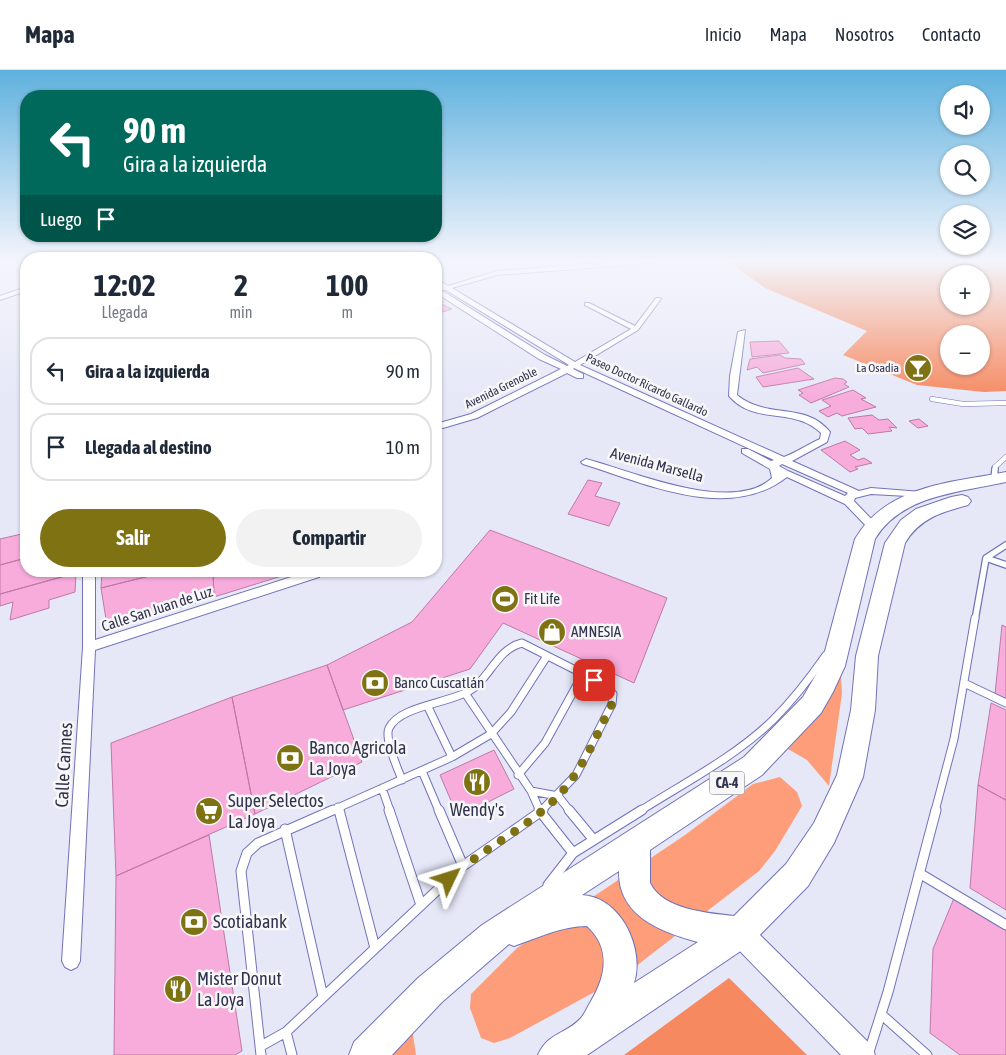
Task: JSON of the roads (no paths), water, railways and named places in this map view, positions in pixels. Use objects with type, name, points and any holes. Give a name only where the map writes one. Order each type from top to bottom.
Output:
[{"type":"highway","name":"CA-4","points":[[367,1055],[430,990],[496,935],[636,844],[760,760],[818,696],[830,676],[865,539],[873,526],[894,507],[922,495],[1002,483]]},
{"type":"highway","points":[[556,1055],[595,1027],[640,1001],[740,933],[796,874],[824,833],[850,777],[863,710],[867,656],[895,543],[904,527],[921,514],[937,506],[1002,483]]},
{"type":"highway","points":[[636,844],[635,887],[641,897],[656,910],[673,919],[704,928],[740,933]]},
{"type":"highway","points":[[496,935],[577,912],[595,913],[602,919],[616,941],[622,965],[615,992],[595,1027]]},
{"type":"street","name":"Paseo Doctor Ricardo Gallardo","points":[[466,307],[570,367],[743,450],[791,476],[849,502],[873,526]]},
{"type":"street","name":"Paseo Doctor Ricardo Gallardo","points":[[478,307],[570,367],[782,460]]},
{"type":"street","points":[[593,307],[636,329],[652,307]]},
{"type":"street","name":"Avenida Grenoble","points":[[442,425],[474,416],[570,367],[636,329]]},
{"type":"street","points":[[742,332],[734,376],[733,396],[744,405],[760,411],[801,415],[817,422],[826,432],[824,440],[799,452],[796,462],[796,473],[791,476]]},
{"type":"street","points":[[777,478],[774,463],[782,460],[796,462],[856,493]]},
{"type":"street","name":"Avenida Marsella","points":[[586,462],[671,487],[720,495],[748,493],[770,485],[777,478],[791,476]]},
{"type":"street","points":[[849,502],[850,496],[856,493],[888,491],[922,495]]},
{"type":"street","name":"Calle Cannes","points":[[70,961],[90,647],[89,577]]},
{"type":"street","name":"Calle San Juan de Luz","points":[[90,647],[306,577]]},
{"type":"street","points":[[740,933],[861,1055]]},
{"type":"lane","points":[[932,399],[963,404],[1006,403]]},
{"type":"lane","points":[[1002,483],[995,467],[1006,457]]},
{"type":"lane","points":[[868,1055],[882,1015],[954,739],[986,558],[994,551],[1006,545]]},
{"type":"lane","points":[[986,558],[1006,564]]},
{"type":"lane","points":[[526,914],[573,853],[734,751],[772,721],[813,674],[843,630]]},
{"type":"lane","points":[[402,780],[388,736],[389,728],[406,714],[466,693],[487,676],[509,646],[522,643],[605,685],[613,694],[612,704],[576,775],[558,796],[540,812],[463,866],[286,1032],[261,1050],[241,871],[247,853],[258,843],[285,829],[402,780],[422,771],[452,757],[490,734],[511,712],[547,656]]},
{"type":"lane","points":[[518,776],[545,743],[583,674]]},
{"type":"lane","points":[[964,683],[1006,703]]},
{"type":"lane","points":[[466,693],[490,734],[518,776],[531,791],[540,812],[573,853]]},
{"type":"lane","points":[[428,707],[452,757]]},
{"type":"lane","points":[[422,771],[463,866]]},
{"type":"lane","points":[[382,788],[420,905]]},
{"type":"lane","points":[[531,791],[558,796],[593,839]]},
{"type":"lane","points":[[338,807],[375,948]]},
{"type":"lane","points":[[285,829],[323,997]]},
{"type":"lane","points":[[919,873],[1006,925]]},
{"type":"lane","points":[[882,1015],[928,1055]]},
{"type":"lane","points":[[286,1032],[292,1055]]},
{"type":"place","name":"La Osadia","points":[[918,368]]},
{"type":"place","name":"Fit Life","points":[[505,599]]},
{"type":"place","name":"AMNESIA","points":[[552,632]]},
{"type":"place","name":"Banco Cuscatlán","points":[[375,683]]},
{"type":"place","name":"Banco Agricola La Joya","points":[[290,758]]},
{"type":"place","name":"Wendy's","points":[[477,782]]},
{"type":"place","name":"Super Selectos La Joya","points":[[209,811]]},
{"type":"place","name":"Scotiabank","points":[[194,922]]},
{"type":"place","name":"Mister Donut La Joya","points":[[178,989]]}]
